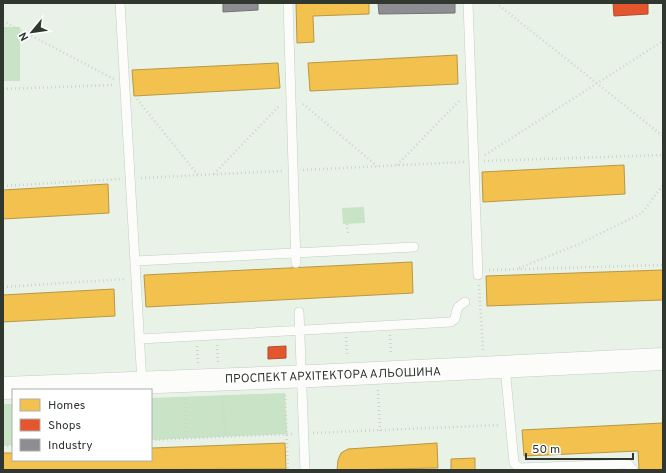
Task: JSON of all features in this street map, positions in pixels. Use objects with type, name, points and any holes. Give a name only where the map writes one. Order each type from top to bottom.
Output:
[{"type":"street","name":"ПРОСПЕКТ АРХІТЕКТОРА АЛЬОШИНА","points":[[3,388],[85,387],[142,383],[663,359]]},
{"type":"lane","points":[[120,3],[142,383]]},
{"type":"lane","points":[[288,3],[296,263]]},
{"type":"lane","points":[[468,3],[478,273]]},
{"type":"lane","points":[[135,261],[414,247]]},
{"type":"lane","points":[[140,339],[389,327],[453,321],[456,317],[456,309],[465,302]]},
{"type":"lane","points":[[298,312],[306,470]]},
{"type":"lane","points":[[505,367],[514,467],[526,469],[628,464],[633,470]]},
{"type":"path","points":[[496,3],[663,136]]},
{"type":"path","points":[[3,21],[125,84],[198,175]]},
{"type":"path","points":[[474,162],[663,41]]},
{"type":"path","points":[[3,89],[125,84]]},
{"type":"path","points":[[397,165],[471,89]]},
{"type":"path","points":[[214,174],[291,94],[378,166]]},
{"type":"path","points":[[3,186],[397,165],[663,155]]},
{"type":"path","points":[[517,269],[579,244],[642,213],[663,185]]},
{"type":"path","points":[[347,224],[348,235]]},
{"type":"path","points":[[483,352],[478,273],[517,269],[663,265]]},
{"type":"path","points":[[3,287],[136,278]]},
{"type":"path","points":[[389,327],[391,355]]},
{"type":"path","points":[[346,329],[347,358]]},
{"type":"path","points":[[216,335],[218,365]]},
{"type":"path","points":[[196,336],[198,366]]},
{"type":"path","points":[[378,390],[380,431]]},
{"type":"path","points":[[285,393],[288,470]]},
{"type":"path","points":[[223,396],[225,437]]},
{"type":"path","points":[[186,397],[186,438]]},
{"type":"path","points":[[310,434],[511,425]]},
{"type":"path","points":[[152,440],[294,434]]},
{"type":"green space","points":[[3,27],[20,27],[20,81],[3,81]]},
{"type":"green space","points":[[364,207],[365,223],[343,224],[342,208]]},
{"type":"green space","points":[[285,393],[287,434],[152,440],[152,398]]},
{"type":"green space","points":[[3,404],[12,404],[12,445],[3,446]]},
{"type":"building: Homes","points":[[296,3],[369,3],[369,14],[313,16],[314,42],[297,43]]},
{"type":"building: Homes","points":[[457,55],[458,84],[310,91],[308,63]]},
{"type":"building: Homes","points":[[278,63],[280,88],[134,96],[132,70]]},
{"type":"building: Homes","points":[[624,165],[625,194],[483,202],[482,172]]},
{"type":"building: Homes","points":[[108,184],[109,213],[3,219],[3,190]]},
{"type":"building: Homes","points":[[412,262],[413,293],[146,307],[144,275]]},
{"type":"building: Homes","points":[[663,270],[663,300],[487,306],[486,276]]},
{"type":"building: Homes","points":[[114,289],[115,316],[3,322],[3,295]]},
{"type":"building: Homes","points":[[663,423],[663,470],[639,470],[638,451],[524,456],[522,430]]},
{"type":"building: Homes","points":[[285,443],[286,469],[3,470],[3,453],[12,453],[12,461],[152,461],[152,448]]},
{"type":"building: Homes","points":[[437,443],[438,468],[337,470],[338,460],[341,453],[348,449]]},
{"type":"building: Homes","points":[[475,458],[475,470],[451,470],[451,459]]},
{"type":"building: Shops","points":[[613,3],[648,3],[648,14],[614,16]]},
{"type":"building: Shops","points":[[286,346],[286,358],[268,359],[268,347]]},
{"type":"building: Industry","points":[[223,3],[258,3],[258,10],[223,12]]},
{"type":"building: Industry","points":[[378,3],[455,3],[455,13],[379,14]]}]
